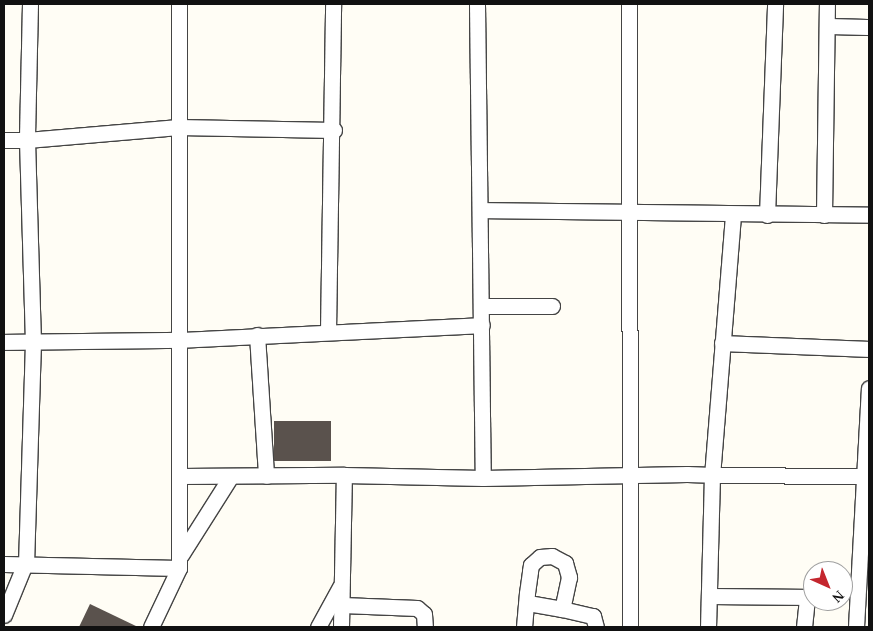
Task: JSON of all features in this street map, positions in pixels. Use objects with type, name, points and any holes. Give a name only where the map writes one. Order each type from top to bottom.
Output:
[{"type":"street","points":[[4,615],[26,562],[32,342],[27,140],[30,4]]},
{"type":"street","points":[[179,4],[180,562]]},
{"type":"street","points":[[328,331],[334,130],[333,4]]},
{"type":"street","points":[[477,4],[483,478]]},
{"type":"street","points":[[629,4],[632,476],[628,538],[630,627]]},
{"type":"street","points":[[767,215],[774,4]]},
{"type":"street","points":[[824,215],[827,4]]},
{"type":"street","points":[[827,26],[869,27]]},
{"type":"street","points":[[4,140],[27,140],[178,127],[334,130]]},
{"type":"street","points":[[481,210],[732,215],[869,215]]},
{"type":"street","points":[[708,627],[712,475],[732,215]]},
{"type":"street","points":[[482,306],[552,306]]},
{"type":"street","points":[[4,342],[180,340],[328,331],[482,325]]},
{"type":"street","points":[[257,335],[266,476]]},
{"type":"street","points":[[722,343],[869,349]]},
{"type":"street","points":[[853,569],[866,476],[869,388]]},
{"type":"street","points":[[181,476],[344,475],[483,478],[712,475],[866,476]]},
{"type":"street","points":[[342,627],[344,475]]},
{"type":"street","points":[[151,627],[180,562],[231,476]]},
{"type":"street","points":[[524,627],[531,565],[540,557],[552,556],[568,568],[562,609]]},
{"type":"street","points":[[4,564],[26,562],[180,562]]},
{"type":"street","points":[[318,627],[342,584]]},
{"type":"street","points":[[710,596],[803,597]]},
{"type":"street","points":[[526,603],[593,616],[596,627]]},
{"type":"street","points":[[342,605],[417,608],[424,614],[425,627]]},
{"type":"street","points":[[804,627],[807,611]]},
{"type":"street","points":[[852,611],[856,627]]},
{"type":"building","points":[[274,421],[331,421],[331,461],[274,461]]},
{"type":"building","points":[[90,604],[138,627],[79,627]]}]
